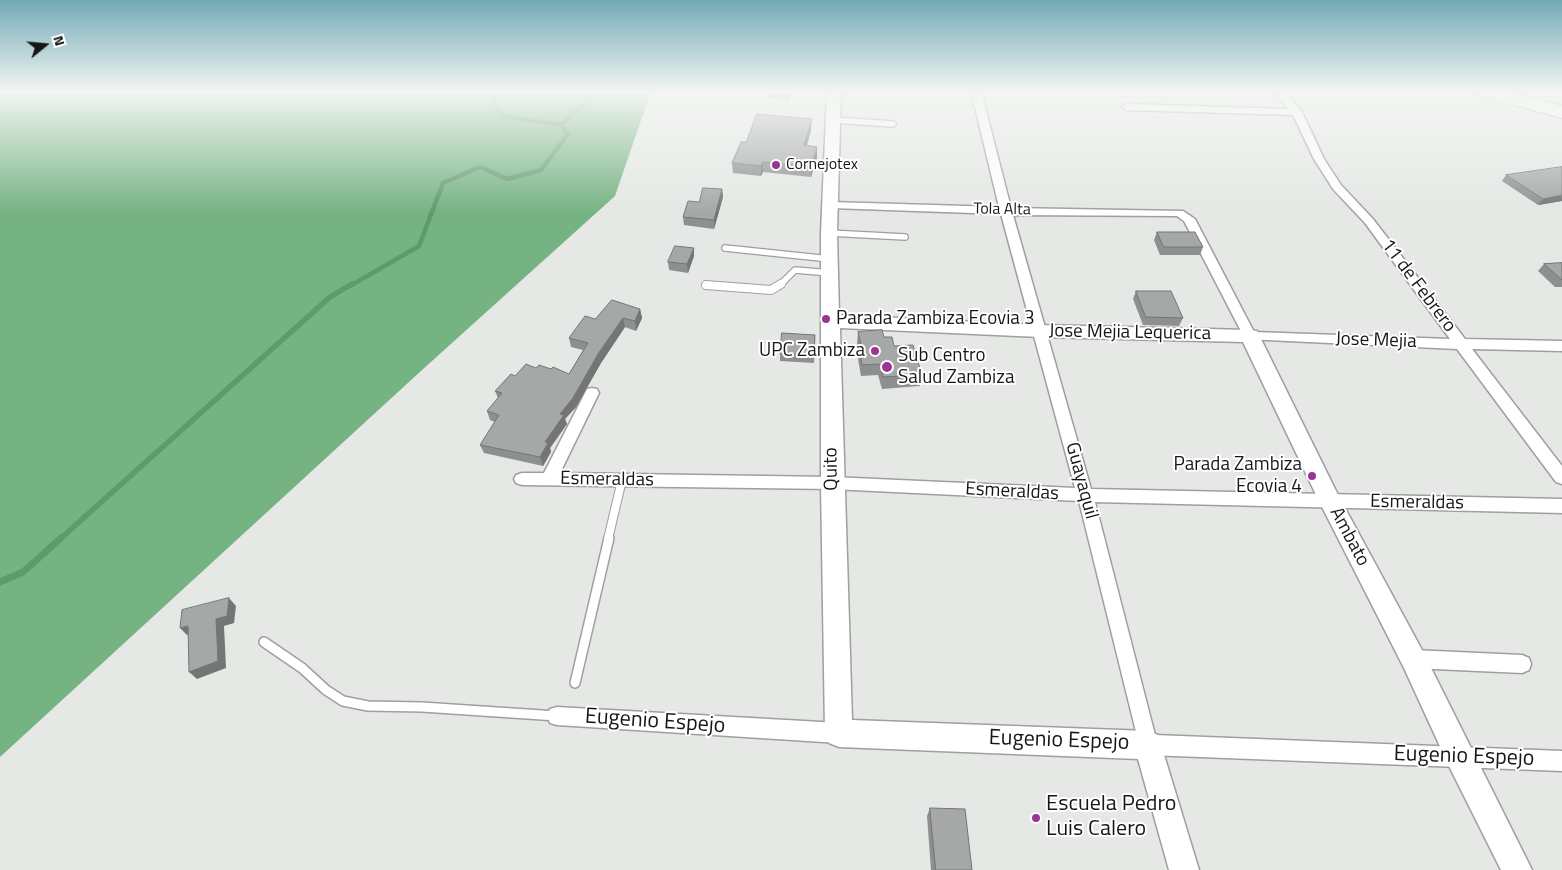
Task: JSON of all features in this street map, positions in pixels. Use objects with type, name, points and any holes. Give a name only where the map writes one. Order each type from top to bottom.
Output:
[{"type":"street","name":"Quito","points":[[833,132],[829,232],[831,266],[832,482],[839,733]]},
{"type":"street","name":"Guayaquil","points":[[986,132],[1006,211],[1085,496],[1148,745],[1184,870]]},
{"type":"street","name":"11 de Febrero","points":[[1306,132],[1319,158],[1337,187],[1369,221],[1562,478]]},
{"type":"street","name":"Tola Alta","points":[[831,205],[1006,211],[1174,212]]},
{"type":"street","name":"Ambato","points":[[1174,212],[1182,214],[1189,219],[1250,336],[1330,501],[1413,659],[1459,756],[1517,870]]},
{"type":"street","name":"Jose Mejia Lequerica","points":[[830,321],[1040,331],[1250,336]]},
{"type":"street","name":"Jose Mejia","points":[[1250,336],[1562,346]]},
{"type":"street","points":[[549,479],[592,393]]},
{"type":"street","name":"Esmeraldas","points":[[522,479],[832,482],[1085,496],[1562,506]]},
{"type":"street","points":[[1413,659],[1522,664]]},
{"type":"street","name":"Eugenio Espejo","points":[[557,716],[839,733],[1562,761]]},
{"type":"lane","points":[[829,232],[904,237]]},
{"type":"lane","points":[[725,248],[831,266]]},
{"type":"lane","points":[[706,285],[771,290],[778,287],[795,270],[831,266]]},
{"type":"lane","points":[[575,683],[622,480]]},
{"type":"lane","points":[[264,642],[302,668],[326,690],[343,701],[368,706],[557,716]]},
{"type":"green space","points":[[0,132],[637,132],[615,196],[422,370],[0,757]]},
{"type":"building","points":[[750,132],[808,132],[804,145],[817,147],[811,167],[763,162],[761,166],[732,163],[741,142],[746,142]]},
{"type":"building","points":[[1562,167],[1562,195],[1543,199],[1506,175]]},
{"type":"building","points":[[703,188],[722,189],[714,220],[683,217],[688,201],[699,202]]},
{"type":"building","points":[[1157,232],[1195,232],[1203,247],[1164,247]]},
{"type":"building","points":[[675,246],[694,248],[687,264],[668,262]]},
{"type":"building","points":[[1562,263],[1562,280],[1544,264]]},
{"type":"building","points":[[1136,291],[1171,291],[1183,318],[1146,317]]},
{"type":"building","points":[[612,300],[640,309],[635,321],[623,318],[598,354],[573,398],[560,414],[564,415],[545,442],[548,443],[540,457],[480,445],[499,415],[487,411],[502,393],[495,391],[511,374],[515,376],[526,364],[536,368],[539,365],[551,369],[553,367],[569,374],[588,343],[569,338],[585,316],[595,319]]},
{"type":"building","points":[[882,330],[884,337],[892,337],[894,346],[913,345],[922,375],[883,377],[880,364],[862,365],[859,348],[862,348],[858,332]]},
{"type":"building","points":[[782,333],[815,335],[814,355],[780,353]]},
{"type":"building","points":[[229,598],[227,616],[216,619],[218,661],[189,672],[188,626],[180,628],[182,610]]},
{"type":"building","points":[[930,808],[965,809],[972,870],[936,870]]},
{"type":"waterway","points":[[350,286],[419,246],[443,183],[480,167],[507,179],[541,170],[568,134],[566,132]]},
{"type":"waterway","points":[[60,539],[330,297],[352,284]]},
{"type":"waterway","points":[[0,582],[23,572],[61,538]]},
{"type":"place","name":"Cornejotex","points":[[776,165]]},
{"type":"place","name":"Parada Zambiza Ecovia 3","points":[[826,319]]},
{"type":"place","name":"UPC Zambiza","points":[[875,351]]},
{"type":"place","name":"Sub Centro Salud Zambiza","points":[[887,367]]},
{"type":"place","name":"Parada Zambiza Ecovia 4","points":[[1312,476]]},
{"type":"place","name":"Escuela Pedro Luis Calero","points":[[1036,818]]}]
